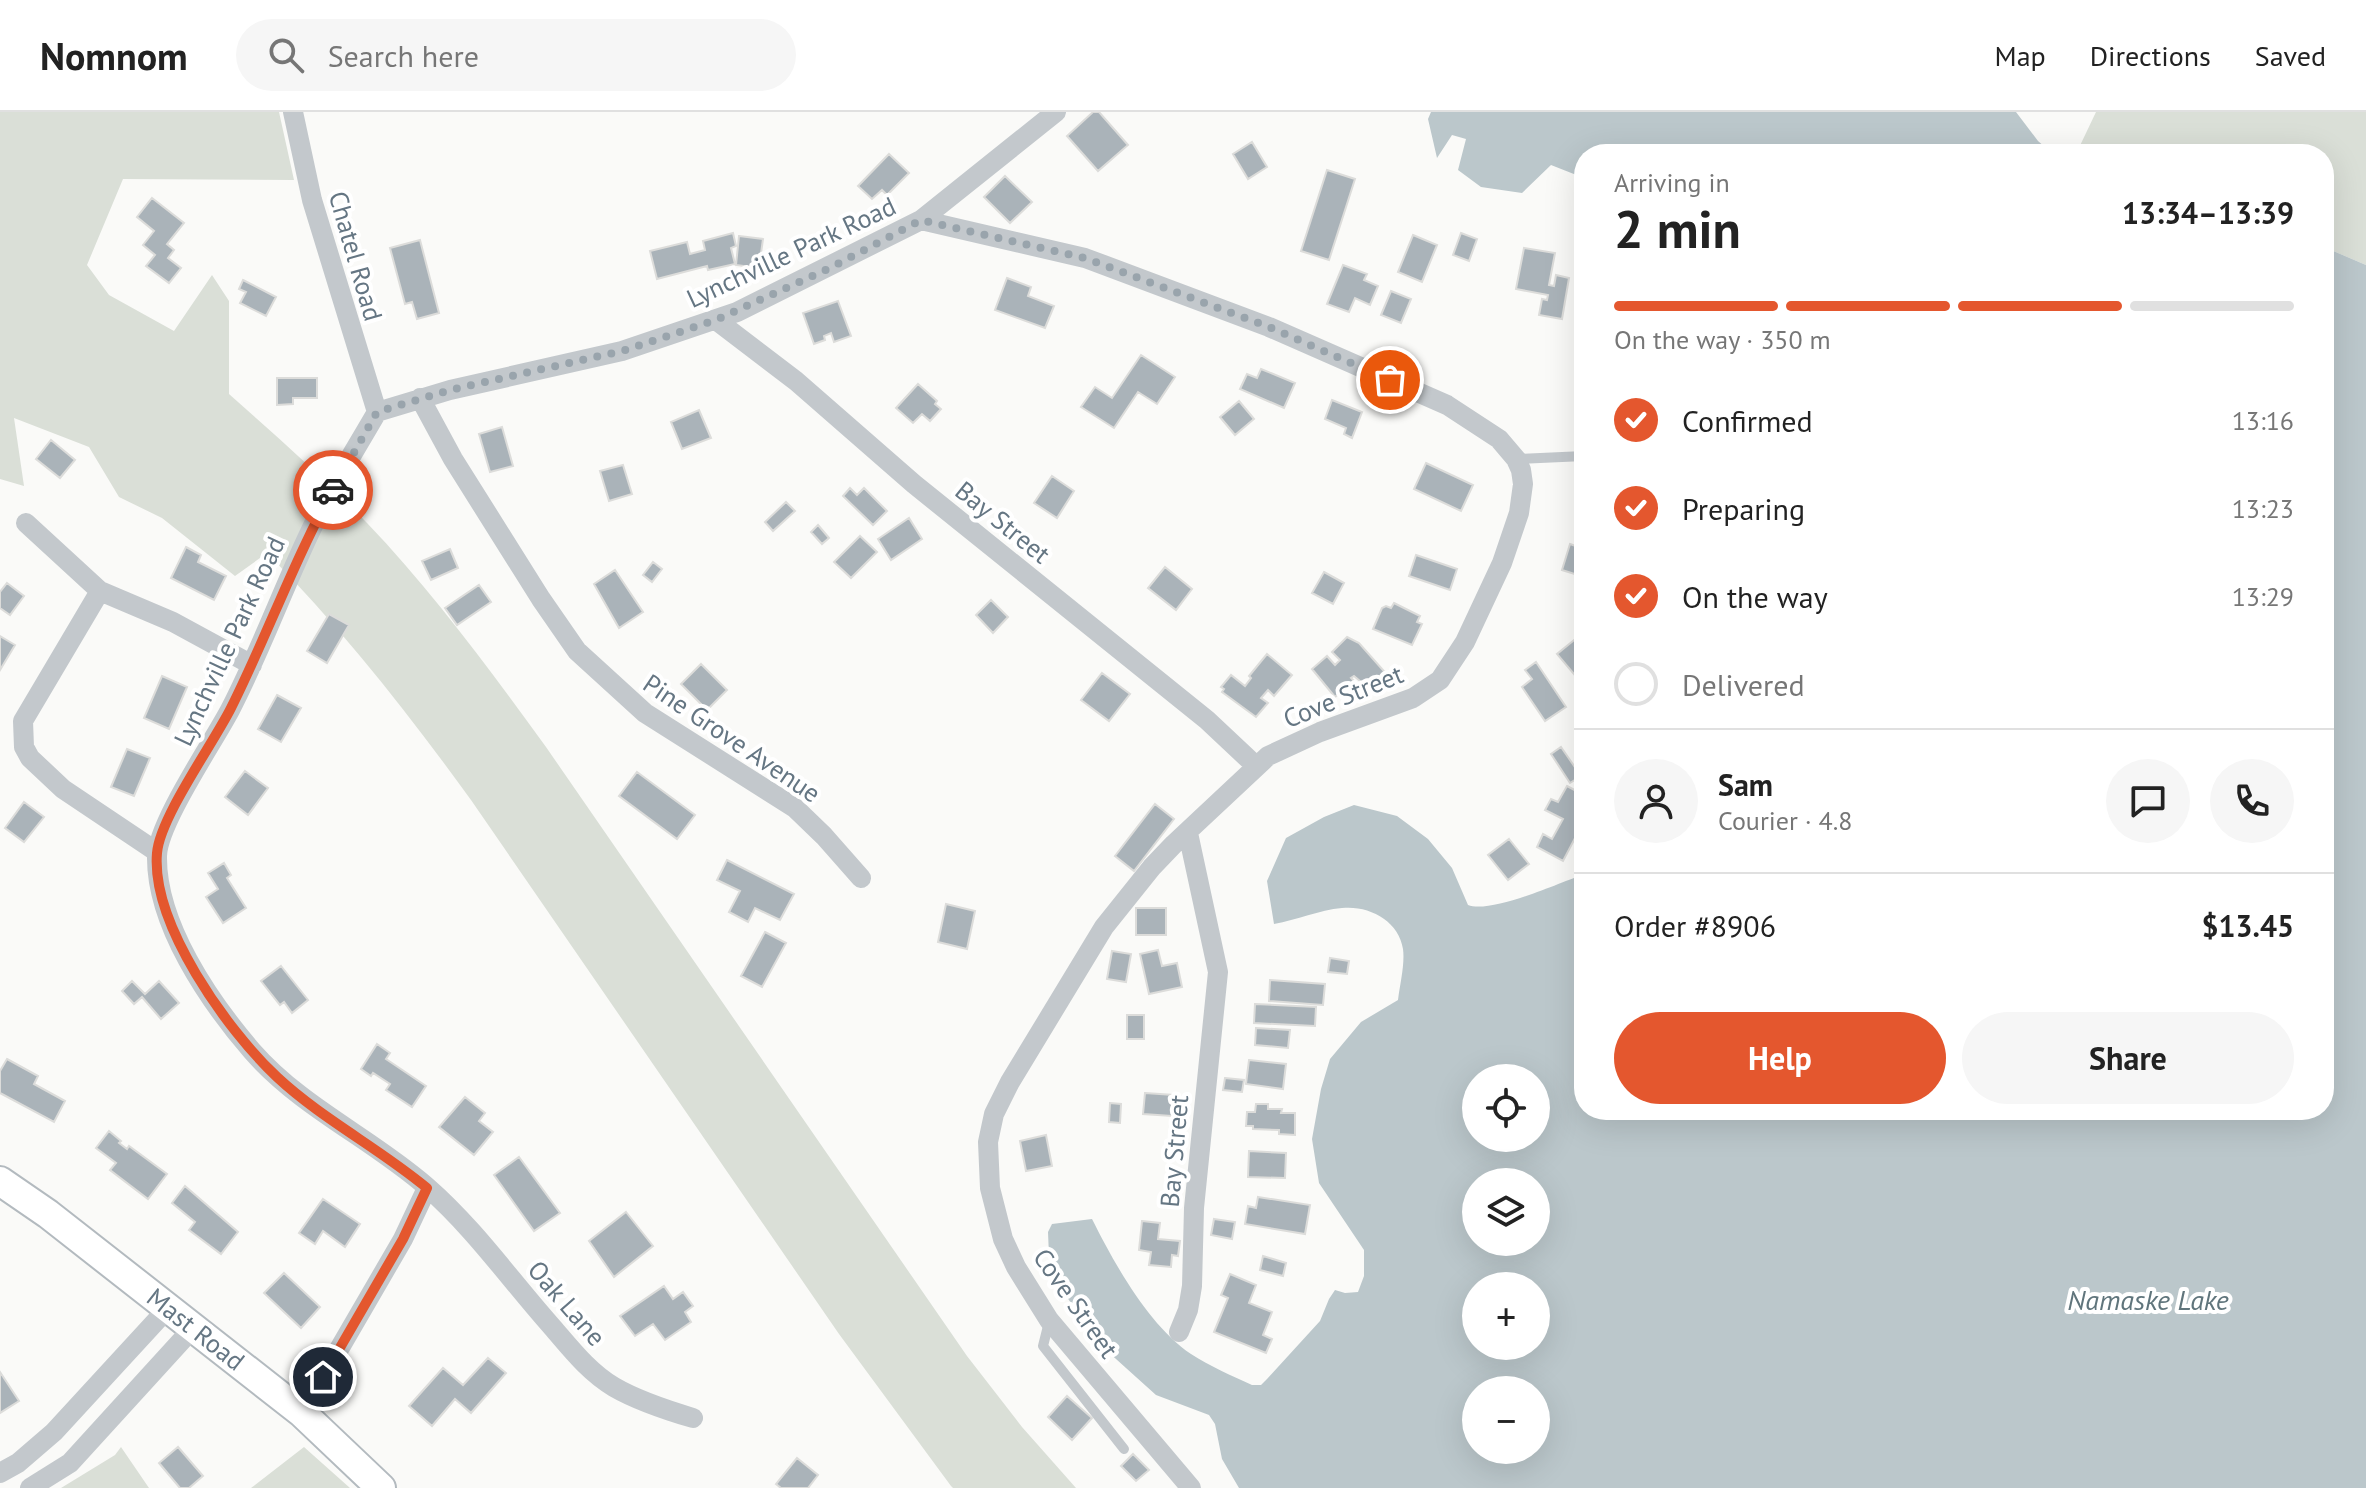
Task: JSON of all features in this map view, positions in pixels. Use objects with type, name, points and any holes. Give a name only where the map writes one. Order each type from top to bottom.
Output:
[{"type":"main road","name":"Mast Road","points":[[0,1181],[48,1214],[302,1413],[381,1488]]},
{"type":"street","name":"Chatel Road","points":[[293,112],[312,200],[377,412]]},
{"type":"street","name":"Lynchville Park Road","points":[[427,1188],[388,1156],[303,1099],[253,1052],[230,1024],[175,935],[165,909],[157,852],[174,808],[208,751],[252,665],[311,529],[377,412],[420,398],[622,351],[716,320],[832,267],[921,220],[1056,112]]},
{"type":"street","points":[[921,220],[1085,258],[1269,327],[1447,405],[1499,439],[1516,459]]},
{"type":"street","name":"Bay Street","points":[[716,320],[796,381],[914,484],[1207,720],[1256,766]]},
{"type":"street","name":"Pine Grove Avenue","points":[[420,398],[453,459],[577,651],[645,713],[795,808],[861,878]]},
{"type":"street","name":"Cove Street","points":[[1191,1488],[1049,1320],[1016,1267],[1003,1239],[987,1165],[994,1114],[1010,1082],[1104,927],[1152,867],[1256,766],[1283,748],[1413,698],[1440,680],[1465,642],[1511,537],[1519,513],[1523,484],[1516,459]]},
{"type":"street","points":[[26,523],[100,591],[173,622],[252,665]]},
{"type":"street","points":[[100,591],[23,721],[24,747],[30,758],[63,789],[157,852]]},
{"type":"street","name":"Bay Street","points":[[1179,1332],[1188,1310],[1192,1286],[1200,1143],[1218,988],[1216,955],[1188,833]]},
{"type":"street","points":[[302,1413],[403,1239],[427,1188]]},
{"type":"street","name":"Oak Lane","points":[[427,1188],[483,1244],[528,1300],[598,1376],[642,1400],[693,1418]]},
{"type":"street","points":[[0,1473],[18,1463],[54,1432],[169,1307]]},
{"type":"street","points":[[30,1488],[70,1463],[194,1327]]},
{"type":"lane","points":[[1516,459],[1574,456]]},
{"type":"lane","points":[[1049,1320],[1043,1346],[1124,1449]]},
{"type":"shaded area","points":[[0,112],[279,112],[294,180],[123,179],[87,265],[109,295],[174,331],[212,275],[229,301],[229,394],[367,523],[460,632],[546,747],[967,1356],[1022,1427],[1076,1488],[951,1486],[839,1334],[471,800],[348,642],[267,553],[235,576],[162,518],[119,497],[89,447],[14,418],[24,486],[0,479]]},
{"type":"shaded area","points":[[2096,112],[2366,112],[2366,265],[2334,251],[2334,144],[2081,144]]},
{"type":"shaded area","points":[[121,1447],[149,1488],[61,1488],[115,1455]]},
{"type":"shaded area","points":[[304,1447],[350,1488],[251,1488]]},
{"type":"water","points":[[1431,112],[2016,112],[2041,144],[1574,144],[1574,174],[1551,165],[1522,193],[1481,187],[1458,170],[1466,139],[1452,135],[1437,158],[1428,119]]},
{"type":"water","name":"Namaske Lake","points":[[2334,251],[2366,265],[2366,1488],[1239,1488],[1222,1459],[1215,1424],[1209,1415],[1156,1395],[1096,1341],[1061,1288],[1049,1256],[1048,1232],[1052,1224],[1092,1219],[1122,1274],[1147,1311],[1176,1342],[1213,1367],[1252,1385],[1261,1385],[1320,1321],[1335,1290],[1358,1292],[1364,1276],[1364,1250],[1319,1183],[1312,1139],[1330,1059],[1361,1022],[1398,1000],[1403,968],[1403,949],[1396,930],[1372,912],[1352,908],[1333,909],[1274,924],[1267,881],[1286,838],[1354,805],[1397,816],[1428,839],[1452,868],[1468,905],[1478,907],[1508,902],[1574,878],[1574,1120],[2334,1120]]},
{"type":"building","points":[[1093,112],[1099,112],[1128,145],[1098,171],[1067,136]]},
{"type":"building","points":[[1252,142],[1267,167],[1248,179],[1233,154]]},
{"type":"building","points":[[889,154],[909,173],[887,195],[882,190],[872,199],[858,186]]},
{"type":"building","points":[[1327,170],[1355,179],[1329,260],[1301,251]]},
{"type":"building","points":[[1005,176],[1032,202],[1010,223],[984,197]]},
{"type":"building","points":[[152,198],[184,223],[167,244],[174,250],[168,258],[181,268],[169,283],[146,266],[155,255],[143,245],[154,231],[137,217]]},
{"type":"building","points":[[733,233],[736,246],[731,248],[735,264],[708,270],[707,266],[657,279],[650,251],[687,242],[690,254],[705,250],[703,241]]},
{"type":"building","points":[[1461,233],[1477,239],[1469,261],[1453,255]]},
{"type":"building","points":[[1413,235],[1437,245],[1422,282],[1398,272]]},
{"type":"building","points":[[739,236],[763,239],[759,268],[736,265]]},
{"type":"building","points":[[420,240],[439,313],[417,319],[412,302],[405,304],[390,248]]},
{"type":"building","points":[[1524,248],[1555,253],[1549,285],[1554,286],[1556,275],[1569,278],[1562,319],[1539,315],[1542,299],[1547,300],[1548,295],[1516,289]]},
{"type":"building","points":[[1343,265],[1367,274],[1364,280],[1378,286],[1370,305],[1355,298],[1349,312],[1327,304]]},
{"type":"building","points":[[1007,278],[1031,287],[1028,296],[1054,306],[1045,328],[995,310]]},
{"type":"building","points":[[243,280],[276,297],[266,316],[240,303],[246,292],[239,289]]},
{"type":"building","points":[[1391,291],[1411,299],[1401,323],[1381,315]]},
{"type":"building","points":[[838,301],[851,336],[834,342],[831,333],[824,336],[825,340],[814,344],[803,313]]},
{"type":"building","points":[[1141,355],[1175,377],[1157,404],[1138,392],[1114,428],[1081,407],[1095,387],[1112,398]]},
{"type":"building","points":[[1261,369],[1295,383],[1284,408],[1240,389],[1247,374],[1257,378]]},
{"type":"building","points":[[277,378],[317,378],[317,398],[293,398],[293,404],[277,405]]},
{"type":"building","points":[[918,384],[937,401],[935,404],[941,409],[930,421],[922,414],[913,423],[896,408]]},
{"type":"building","points":[[1332,400],[1362,412],[1352,438],[1344,434],[1346,428],[1325,419]]},
{"type":"building","points":[[1239,401],[1254,419],[1235,435],[1220,417]]},
{"type":"building","points":[[699,410],[711,438],[682,449],[671,422]]},
{"type":"building","points":[[502,427],[513,466],[490,472],[479,434]]},
{"type":"building","points":[[51,440],[75,460],[60,478],[36,459]]},
{"type":"building","points":[[1426,463],[1473,485],[1461,511],[1414,489]]},
{"type":"building","points":[[623,465],[632,494],[609,501],[600,471]]},
{"type":"building","points":[[1052,476],[1074,491],[1057,518],[1034,503]]},
{"type":"building","points":[[850,488],[857,495],[864,488],[887,511],[873,525],[843,496]]},
{"type":"building","points":[[786,502],[795,511],[773,531],[765,522]]},
{"type":"building","points":[[909,518],[922,539],[891,560],[878,539]]},
{"type":"building","points":[[818,525],[829,538],[822,544],[811,532]]},
{"type":"building","points":[[860,536],[877,552],[851,578],[834,562]]},
{"type":"building","points":[[1570,544],[1574,545],[1574,574],[1562,570]]},
{"type":"building","points":[[186,547],[201,555],[198,562],[226,576],[214,600],[171,578]]},
{"type":"building","points":[[450,549],[458,568],[431,580],[422,561]]},
{"type":"building","points":[[1416,555],[1457,569],[1450,590],[1409,576]]},
{"type":"building","points":[[653,562],[662,569],[652,582],[643,575]]},
{"type":"building","points":[[1165,567],[1192,589],[1176,610],[1148,588]]},
{"type":"building","points":[[615,570],[643,612],[619,628],[594,584]]},
{"type":"building","points":[[1324,572],[1344,583],[1333,604],[1312,593]]},
{"type":"building","points":[[7,583],[24,596],[10,615],[0,608],[0,592]]},
{"type":"building","points":[[479,585],[491,602],[457,625],[445,608]]},
{"type":"building","points":[[991,600],[1008,617],[993,633],[976,615]]},
{"type":"building","points":[[1394,603],[1420,616],[1417,622],[1422,624],[1412,645],[1373,629],[1382,608],[1391,608]]},
{"type":"building","points":[[329,614],[349,625],[327,663],[307,651]]},
{"type":"building","points":[[0,636],[15,645],[0,670]]},
{"type":"building","points":[[1347,637],[1359,643],[1390,678],[1374,693],[1354,676],[1351,678],[1354,681],[1335,697],[1312,669],[1327,656],[1335,665],[1340,660],[1332,652]]},
{"type":"building","points":[[1574,640],[1574,674],[1557,654]]},
{"type":"building","points":[[1267,654],[1292,675],[1274,696],[1268,690],[1261,698],[1268,703],[1256,717],[1222,692],[1224,689],[1221,687],[1231,675],[1245,686]]},
{"type":"building","points":[[1536,662],[1566,707],[1545,721],[1522,687],[1532,679],[1525,670]]},
{"type":"building","points":[[701,664],[727,690],[707,710],[681,684]]},
{"type":"building","points":[[1102,673],[1130,694],[1109,721],[1081,700]]},
{"type":"building","points":[[162,676],[187,687],[169,729],[144,718]]},
{"type":"building","points":[[277,695],[301,708],[281,742],[258,729]]},
{"type":"building","points":[[1561,747],[1574,766],[1574,780],[1570,783],[1551,754]]},
{"type":"building","points":[[127,749],[150,758],[134,796],[111,787]]},
{"type":"building","points":[[245,771],[268,788],[248,815],[225,797]]},
{"type":"building","points":[[637,772],[695,815],[677,839],[619,796]]},
{"type":"building","points":[[1567,786],[1574,790],[1574,840],[1563,861],[1537,847],[1543,834],[1552,839],[1563,819],[1545,810],[1551,799],[1558,802]]},
{"type":"building","points":[[24,802],[44,817],[24,842],[5,828]]},
{"type":"building","points":[[1155,804],[1174,819],[1134,871],[1115,856]]},
{"type":"building","points":[[1509,839],[1529,864],[1508,880],[1488,855]]},
{"type":"building","points":[[727,860],[794,894],[780,920],[755,908],[748,922],[729,912],[740,891],[717,880]]},
{"type":"building","points":[[224,863],[231,875],[227,878],[246,908],[223,923],[206,897],[218,889],[208,873]]},
{"type":"building","points":[[946,904],[975,911],[967,949],[938,942]]},
{"type":"building","points":[[1136,908],[1166,908],[1166,935],[1136,935]]},
{"type":"building","points":[[765,932],[786,943],[762,987],[741,976]]},
{"type":"building","points":[[1158,950],[1162,966],[1177,963],[1182,987],[1149,994],[1140,954]]},
{"type":"building","points":[[1112,951],[1131,954],[1126,982],[1107,979]]},
{"type":"building","points":[[1330,958],[1349,961],[1347,974],[1328,972]]},
{"type":"building","points":[[281,966],[308,1000],[292,1013],[284,1002],[280,1005],[261,981]]},
{"type":"building","points":[[1270,980],[1325,984],[1323,1005],[1269,1001]]},
{"type":"building","points":[[132,981],[145,994],[159,981],[179,1003],[161,1019],[142,997],[134,1004],[122,991]]},
{"type":"building","points":[[1255,1004],[1316,1007],[1315,1026],[1254,1023]]},
{"type":"building","points":[[1127,1015],[1144,1015],[1144,1039],[1127,1039]]},
{"type":"building","points":[[1256,1028],[1290,1030],[1288,1048],[1255,1045]]},
{"type":"building","points":[[377,1044],[390,1053],[386,1059],[426,1086],[412,1107],[386,1090],[390,1084],[361,1069]]},
{"type":"building","points":[[7,1059],[38,1076],[34,1084],[65,1101],[54,1122],[0,1093],[0,1071]]},
{"type":"building","points":[[1249,1060],[1286,1064],[1283,1089],[1246,1084]]},
{"type":"building","points":[[1225,1078],[1244,1080],[1242,1092],[1223,1090]]},
{"type":"building","points":[[1145,1093],[1174,1095],[1172,1116],[1143,1114]]},
{"type":"building","points":[[465,1097],[485,1113],[479,1121],[493,1132],[474,1155],[439,1127]]},
{"type":"building","points":[[1110,1103],[1121,1104],[1120,1123],[1109,1122]]},
{"type":"building","points":[[1256,1104],[1268,1104],[1268,1109],[1282,1109],[1281,1113],[1295,1113],[1295,1135],[1246,1126],[1247,1112],[1255,1112]]},
{"type":"building","points":[[109,1131],[127,1149],[129,1146],[167,1174],[148,1199],[110,1170],[116,1163],[96,1148]]},
{"type":"building","points":[[1046,1135],[1052,1166],[1026,1171],[1020,1141]]},
{"type":"building","points":[[1249,1151],[1286,1153],[1285,1178],[1248,1177]]},
{"type":"building","points":[[519,1157],[560,1213],[534,1231],[494,1175]]},
{"type":"building","points":[[185,1186],[238,1232],[221,1254],[189,1230],[195,1222],[172,1203]]},
{"type":"building","points":[[1258,1197],[1310,1205],[1305,1234],[1245,1224],[1248,1206],[1256,1208]]},
{"type":"building","points":[[323,1199],[360,1224],[345,1247],[323,1231],[315,1244],[299,1233]]},
{"type":"building","points":[[626,1212],[653,1246],[614,1277],[589,1241]]},
{"type":"building","points":[[1214,1219],[1235,1222],[1232,1239],[1211,1235]]},
{"type":"building","points":[[1142,1221],[1160,1223],[1158,1239],[1180,1241],[1178,1256],[1172,1255],[1171,1267],[1149,1265],[1151,1252],[1139,1250]]},
{"type":"building","points":[[1263,1256],[1286,1263],[1283,1276],[1260,1270]]},
{"type":"building","points":[[284,1273],[320,1307],[301,1328],[264,1293]]},
{"type":"building","points":[[1230,1274],[1256,1285],[1249,1303],[1272,1312],[1263,1335],[1272,1339],[1266,1353],[1214,1332],[1228,1298],[1221,1295]]},
{"type":"building","points":[[664,1286],[673,1299],[683,1292],[693,1306],[685,1312],[691,1322],[665,1340],[653,1324],[635,1336],[620,1316]]},
{"type":"building","points":[[488,1358],[506,1373],[471,1413],[455,1399],[432,1426],[409,1406],[443,1368],[463,1385]]},
{"type":"building","points":[[0,1372],[19,1401],[0,1413]]},
{"type":"building","points":[[1067,1396],[1092,1418],[1072,1440],[1048,1417]]},
{"type":"building","points":[[178,1447],[203,1476],[189,1488],[180,1488],[159,1463]]},
{"type":"building","points":[[1133,1454],[1149,1470],[1136,1481],[1121,1466]]},
{"type":"building","points":[[797,1458],[818,1475],[808,1488],[781,1488],[776,1484]]},
{"type":"way so far","points":[[333,490],[377,412],[450,390],[622,351],[716,320],[832,267],[921,220],[1085,258],[1269,327],[1390,380]]},
{"type":"route","points":[[323,1377],[359,1310],[403,1239],[427,1188],[388,1156],[303,1099],[276,1076],[230,1024],[175,935],[165,909],[157,852],[174,808],[231,708],[311,529],[333,490]]}]
